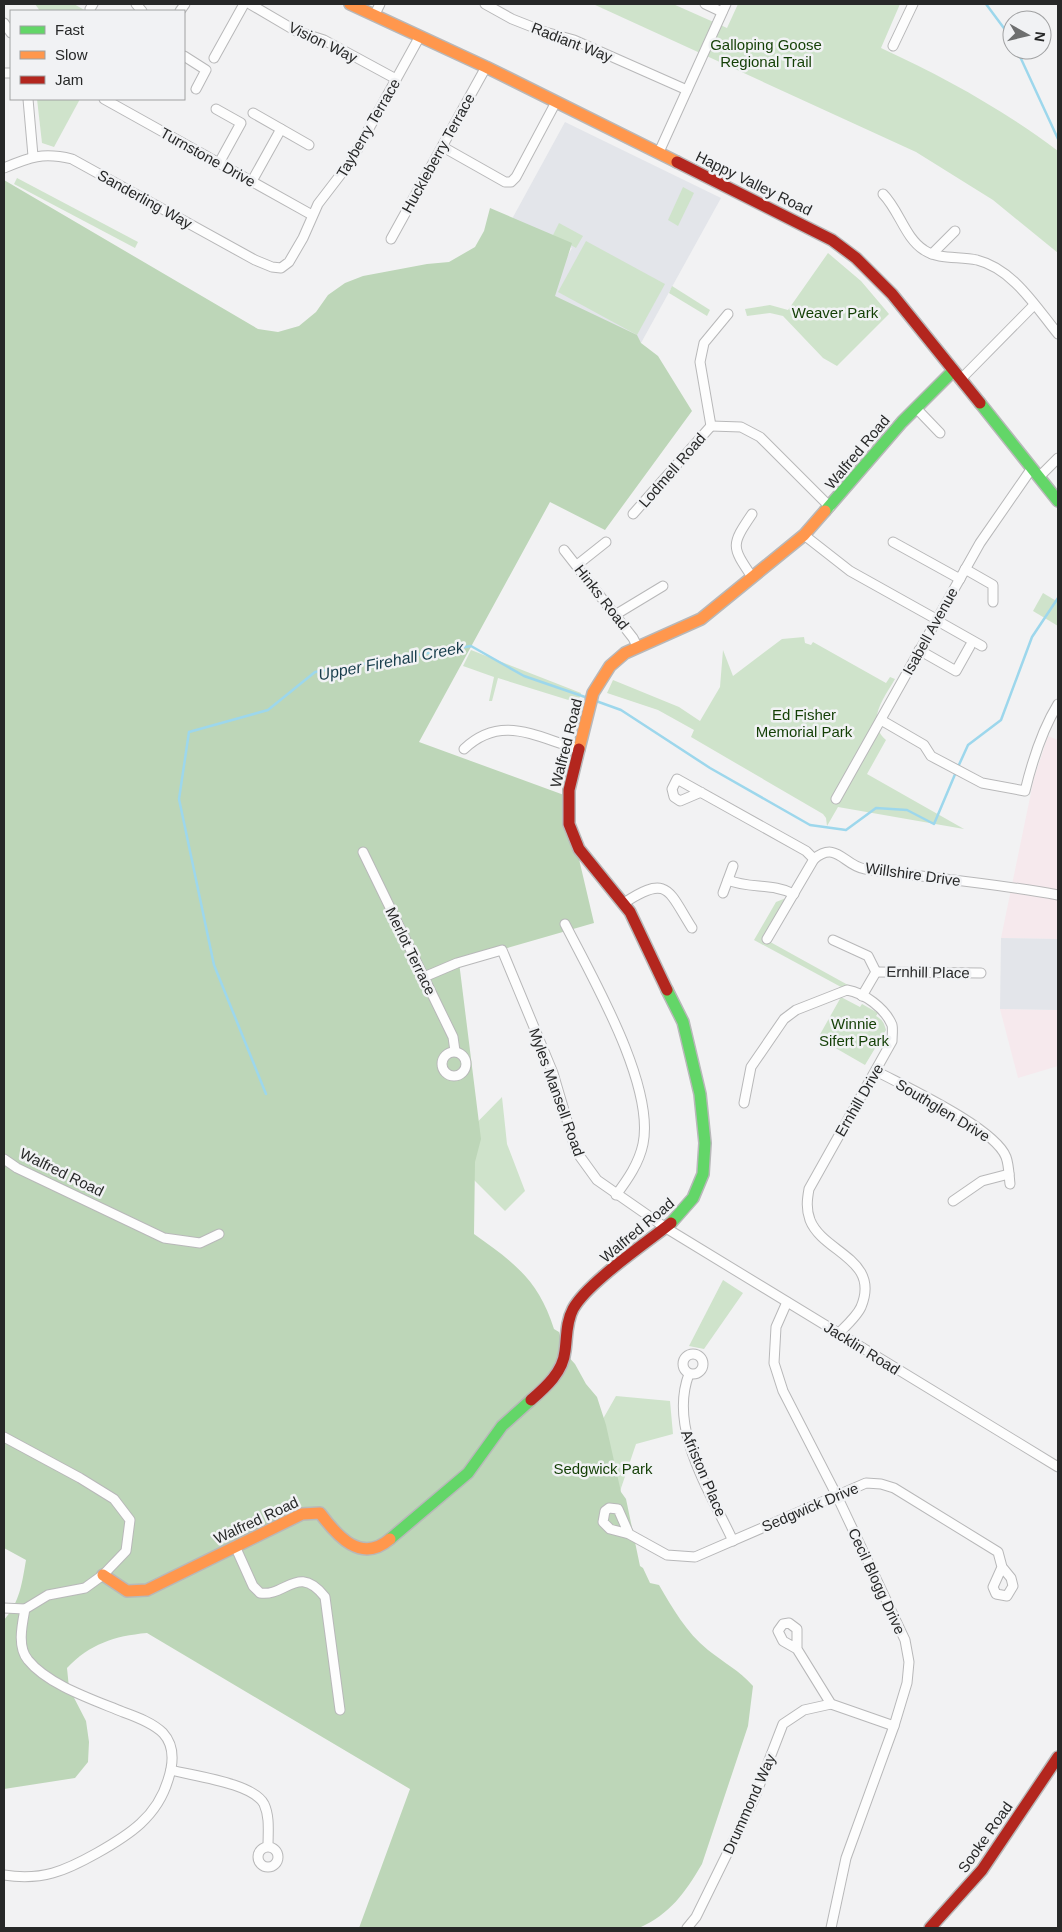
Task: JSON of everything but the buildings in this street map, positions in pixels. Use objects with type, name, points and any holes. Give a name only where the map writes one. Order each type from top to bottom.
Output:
[{"type":"street","points":[[214,58],[244,4]]},
{"type":"street","name":"Vision Way","points":[[250,4],[296,31],[324,40],[396,79]]},
{"type":"street","name":"Happy Valley Road","points":[[350,4],[659,152],[810,228],[844,248],[874,274],[892,294],[1058,501]]},
{"type":"street","points":[[374,16],[380,4]]},
{"type":"street","name":"Radiant Way","points":[[485,4],[512,19],[545,32],[574,40],[687,90]]},
{"type":"street","points":[[659,152],[724,8],[705,4]]},
{"type":"street","points":[[893,46],[913,4]]},
{"type":"street","name":"Tayberry Terrace","points":[[281,268],[286,266],[322,198],[352,161],[420,36]]},
{"type":"street","points":[[185,57],[206,70],[196,89]]},
{"type":"street","name":"Huckleberry Terrace","points":[[391,239],[486,68]]},
{"type":"street","points":[[28,100],[33,156]]},
{"type":"street","name":"Turnstone Drive","points":[[106,100],[312,215]]},
{"type":"street","points":[[443,147],[506,182],[511,182],[516,177],[556,102]]},
{"type":"street","points":[[216,109],[241,123],[220,163]]},
{"type":"street","points":[[253,114],[309,145]]},
{"type":"street","points":[[252,181],[281,129]]},
{"type":"street","name":"Sanderling Way","points":[[4,168],[33,156],[60,156],[86,166],[254,260],[272,267],[281,268]]},
{"type":"street","points":[[883,194],[893,204],[918,245],[932,254],[987,263],[1011,279],[1058,334]]},
{"type":"street","points":[[932,254],[954,231]]},
{"type":"street","name":"Walfred Road","points":[[103,1575],[127,1591],[147,1590],[302,1514],[312,1512],[320,1514],[341,1541],[353,1547],[365,1550],[382,1546],[468,1473],[502,1426],[548,1386],[558,1372],[564,1353],[566,1330],[572,1310],[585,1292],[666,1228],[693,1198],[703,1174],[705,1143],[700,1094],[691,1048],[680,1016],[624,903],[579,849],[571,834],[568,812],[569,790],[594,693],[599,682],[618,658],[637,646],[686,627],[700,619],[804,535],[884,442],[916,408],[957,375],[1034,305]]},
{"type":"street","points":[[711,426],[700,362],[704,344],[728,314]]},
{"type":"street","points":[[916,408],[940,433]]},
{"type":"street","name":"Lodmell Road","points":[[633,514],[711,426],[741,427],[760,437],[830,507]]},
{"type":"street","name":"Isabell Avenue","points":[[836,798],[994,521],[1035,472],[1058,458]]},
{"type":"street","points":[[752,514],[738,535],[735,544],[737,552],[752,577]]},
{"type":"street","points":[[804,535],[850,571],[982,646]]},
{"type":"street","points":[[577,565],[606,542]]},
{"type":"street","points":[[894,542],[960,579]]},
{"type":"street","name":"Hinks Road","points":[[564,550],[637,646]]},
{"type":"street","points":[[965,569],[993,585],[993,602]]},
{"type":"street","points":[[615,615],[663,586]]},
{"type":"street","points":[[919,650],[956,671],[970,646]]},
{"type":"street","points":[[881,720],[924,745],[931,756],[982,783],[1026,791],[1031,765],[1058,704]]},
{"type":"street","points":[[464,749],[483,735],[509,730],[526,732],[579,748]]},
{"type":"street","points":[[700,792],[807,852],[814,859],[767,939]]},
{"type":"street","name":"Merlot Terrace","points":[[363,852],[453,1037],[454,1051]]},
{"type":"street","name":"Willshire Drive","points":[[814,859],[821,854],[834,852],[862,869],[1009,886],[1058,895]]},
{"type":"street","points":[[723,893],[733,866]]},
{"type":"street","points":[[728,880],[736,884],[777,887],[794,894]]},
{"type":"street","points":[[624,903],[646,889],[658,887],[670,893],[692,928]]},
{"type":"street","points":[[565,924],[625,1046],[643,1108],[645,1126],[638,1160],[616,1195]]},
{"type":"street","name":"Ernhill Place","points":[[833,940],[868,956],[876,972]]},
{"type":"street","name":"Myles Mansell Road","points":[[424,977],[457,963],[502,950],[553,1073],[576,1151],[597,1180],[666,1228]]},
{"type":"street","name":"Ernhill Place","points":[[876,972],[982,973]]},
{"type":"street","name":"Ernhill Place","points":[[862,996],[876,972]]},
{"type":"street","name":"Ernhill Drive","points":[[744,1104],[751,1067],[789,1014],[842,990],[854,991],[886,1014],[892,1026],[892,1041],[809,1189],[806,1207],[810,1222],[823,1237],[857,1266],[864,1280],[865,1293],[861,1308],[839,1334]]},
{"type":"street","name":"Southglen Drive","points":[[876,1070],[980,1128],[996,1142],[1006,1157],[1010,1184]]},
{"type":"street","name":"Walfred Road","points":[[4,1159],[17,1168],[164,1238],[200,1243],[218,1234]]},
{"type":"street","points":[[953,1202],[982,1181],[1008,1174]]},
{"type":"street","name":"Jacklin Road","points":[[666,1228],[1058,1467]]},
{"type":"street","name":"Cecil Blogg Drive","points":[[787,1302],[776,1327],[774,1363],[783,1391],[838,1496],[905,1640],[909,1662],[907,1684],[894,1726],[846,1858],[831,1928]]},
{"type":"street","name":"Afriston Place","points":[[689,1374],[682,1397],[684,1432],[733,1541]]},
{"type":"street","points":[[4,1437],[114,1499],[130,1520],[126,1551],[103,1575],[84,1588],[48,1595],[25,1609],[4,1608]]},
{"type":"street","name":"Sedgwick Drive","points":[[629,1534],[667,1555],[695,1557],[866,1483],[881,1484],[894,1488],[998,1552],[1002,1567]]},
{"type":"street","points":[[235,1546],[253,1586],[260,1593],[269,1592],[298,1581],[311,1584],[325,1597],[340,1710]]},
{"type":"street","points":[[4,1874],[38,1876],[67,1870],[126,1837],[149,1818],[164,1793],[171,1770],[172,1751],[164,1734],[144,1720],[82,1695],[40,1673],[26,1659],[20,1637],[25,1609]]},
{"type":"street","points":[[797,1649],[831,1704],[894,1726]]},
{"type":"street","name":"Drummond Way","points":[[687,1928],[696,1917],[754,1799],[783,1724],[804,1710],[831,1704]]},
{"type":"street","name":"Sooke Road","points":[[930,1928],[982,1870],[1058,1757]]},
{"type":"street","points":[[171,1770],[228,1784],[255,1795],[263,1802],[267,1812],[268,1846]]},
{"type":"shaded area","points":[[565,122],[721,198],[641,343],[545,297],[572,248],[512,219]]},
{"type":"shaded area","points":[[1048,736],[1058,740],[1058,939],[1001,938],[1034,778]]},
{"type":"shaded area","points":[[1001,938],[1058,939],[1058,1010],[1000,1009]]},
{"type":"shaded area","points":[[1000,1009],[1058,1010],[1058,1066],[1018,1078]]},
{"type":"green space","points":[[35,4],[74,4],[84,10],[39,10]]},
{"type":"green space","name":"Galloping Goose Regional Trail","points":[[593,4],[673,4],[727,28],[738,4],[900,4],[881,48],[927,70],[972,95],[1016,121],[1058,151],[1058,253],[993,200],[916,152]]},
{"type":"green space","points":[[37,100],[79,100],[54,147],[42,143]]},
{"type":"green space","points":[[17,178],[138,242],[135,248],[14,184]]},
{"type":"green space","points":[[4,180],[258,329],[278,332],[299,326],[316,312],[328,295],[345,283],[363,276],[427,264],[449,262],[475,247],[484,231],[490,208],[572,243],[555,296],[637,335],[641,343],[658,356],[692,411],[605,530],[550,502],[419,742],[564,795],[594,923],[459,962],[481,1139],[475,1162],[474,1234],[502,1254],[533,1285],[548,1312],[554,1329],[559,1332],[565,1353],[575,1364],[586,1384],[597,1397],[606,1425],[621,1492],[626,1499],[640,1566],[643,1568],[650,1583],[659,1585],[680,1620],[700,1643],[742,1675],[753,1686],[748,1726],[702,1864],[676,1902],[660,1916],[639,1928],[359,1928],[410,1789],[147,1633],[124,1636],[103,1643],[85,1653],[67,1668],[69,1688],[86,1721],[89,1742],[88,1762],[75,1778],[4,1789],[4,1620],[17,1599],[26,1560],[4,1548]]},
{"type":"green space","points":[[683,187],[694,193],[678,226],[668,220]]},
{"type":"green space","points":[[559,223],[583,236],[576,248],[553,235]]},
{"type":"green space","points":[[586,241],[665,284],[637,335],[558,292]]},
{"type":"green space","name":"Weaver Park","points":[[828,253],[861,281],[889,314],[837,366],[823,358],[783,316],[770,313],[747,316],[745,309],[770,305],[788,310]]},
{"type":"green space","points":[[672,286],[710,310],[707,316],[669,293]]},
{"type":"green space","points":[[1043,593],[1058,602],[1058,626],[1033,611]]},
{"type":"green space","name":"Ed Fisher Memorial Park","points":[[804,637],[805,643],[811,645],[813,642],[886,683],[890,677],[895,679],[882,702],[877,717],[880,733],[886,740],[867,774],[964,829],[838,807],[827,826],[826,818],[823,814],[691,737],[694,730],[658,710],[607,693],[613,680],[679,707],[700,721],[720,687],[723,650],[733,676],[782,639]]},
{"type":"green space","points":[[471,650],[581,693],[578,703],[498,678],[492,701],[489,701],[494,677],[463,666]]},
{"type":"green space","points":[[786,898],[763,938],[848,985],[841,987],[754,940],[776,902]]},
{"type":"green space","name":"Winnie Sifert Park","points":[[841,997],[860,1007],[862,1004],[878,1013],[876,1016],[885,1025],[886,1030],[865,1065],[818,1038]]},
{"type":"green space","points":[[502,1097],[507,1144],[525,1191],[505,1211],[447,1153]]},
{"type":"green space","points":[[723,1280],[743,1293],[704,1349],[689,1346]]},
{"type":"green space","name":"Sedgwick Park","points":[[616,1396],[670,1401],[673,1434],[636,1444],[617,1500],[574,1470]]},
{"type":"waterway","points":[[986,4],[1002,26]]},
{"type":"waterway","points":[[1022,60],[1058,139]]},
{"type":"waterway","name":"Upper Firehall Creek","points":[[958,767],[968,745],[1001,720],[1032,637],[1058,598]]},
{"type":"waterway","name":"Upper Firehall Creek","points":[[266,1094],[214,965],[179,799],[189,732],[268,710],[315,672],[471,646],[524,676],[588,698]]},
{"type":"waterway","name":"Upper Firehall Creek","points":[[596,701],[621,710],[710,768],[810,825],[846,830],[876,808],[907,810],[934,824],[956,772]]},
{"type":"traffic: fast","points":[[825,511],[902,422],[953,371]]},
{"type":"traffic: fast","points":[[980,403],[1058,501]]},
{"type":"traffic: fast","points":[[667,990],[683,1022],[700,1094],[705,1143],[703,1174],[693,1198],[671,1223]]},
{"type":"traffic: fast","points":[[390,1539],[468,1473],[502,1426],[531,1400]]},
{"type":"traffic: slow","points":[[350,4],[486,67],[677,162]]},
{"type":"traffic: slow","points":[[579,749],[593,693],[610,666],[625,653],[701,619],[804,535],[825,511]]},
{"type":"traffic: slow","points":[[103,1575],[127,1591],[147,1590],[302,1514],[320,1513],[342,1538],[360,1548],[369,1549],[379,1546],[390,1539]]},
{"type":"traffic: jam","points":[[677,162],[832,240],[856,258],[892,294],[980,403]]},
{"type":"traffic: jam","points":[[579,749],[569,790],[569,824],[579,849],[630,912],[667,990]]},
{"type":"traffic: jam","points":[[531,1400],[548,1384],[561,1366],[564,1359],[569,1319],[580,1299],[603,1276],[671,1223]]},
{"type":"traffic: jam","points":[[930,1928],[982,1870],[1058,1757]]}]
